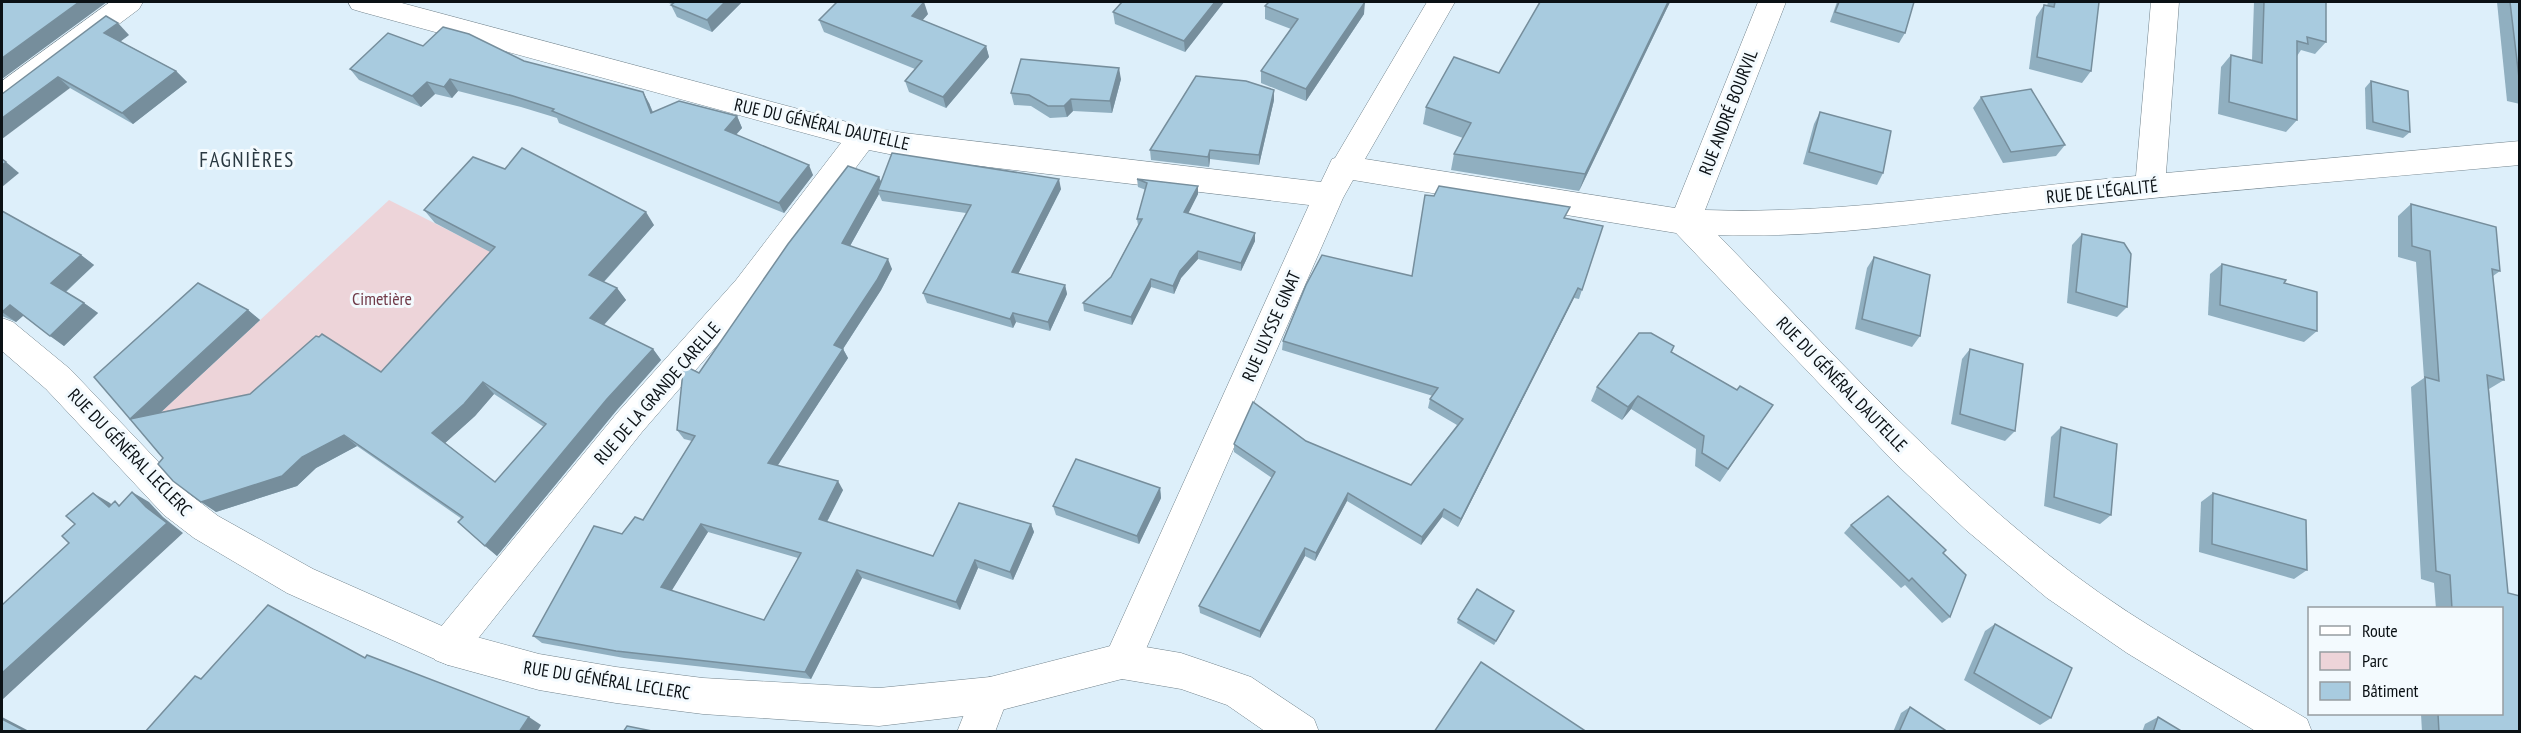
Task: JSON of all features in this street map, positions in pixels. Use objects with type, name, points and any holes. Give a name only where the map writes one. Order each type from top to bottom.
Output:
[{"type":"street","points":[[2,96],[129,2]]},
{"type":"street","name":"RUE DU GÉNÉRAL DAUTELLE","points":[[362,2],[862,137],[904,145],[1336,181],[1685,222],[1905,450],[1978,519],[2069,592],[2140,640],[2293,732]]},
{"type":"street","name":"RUE ULYSSE GINAT","points":[[1122,661],[1336,181],[1441,2]]},
{"type":"street","name":"RUE ANDRÉ BOURVIL","points":[[1685,222],[1772,2]]},
{"type":"street","points":[[2151,186],[2165,2]]},
{"type":"street","name":"RUE DE LA GRANDE CARELLE","points":[[448,647],[630,422],[747,289],[862,137]]},
{"type":"street","name":"RUE DE L'ÉGALITÉ","points":[[1685,222],[1728,225],[1800,222],[2151,186],[2520,153]]},
{"type":"street","name":"RUE DU GÉNÉRAL LECLERC","points":[[2,332],[58,379],[176,504],[206,527],[300,581],[448,647],[539,672],[616,685],[703,696],[879,706],[990,695],[1122,661],[1181,671],[1238,690],[1300,732]]},
{"type":"street","points":[[976,732],[990,695]]},
{"type":"green space","name":"Cimetière","points":[[389,200],[505,259],[389,390],[251,416],[144,428]]},
{"type":"building","points":[[2,2],[79,2],[2,58]]},
{"type":"building","points":[[675,2],[725,2],[707,20],[671,5]]},
{"type":"building","points":[[837,2],[924,2],[912,16],[986,46],[943,97],[905,81],[922,61],[819,20]]},
{"type":"building","points":[[1122,2],[1215,2],[1184,41],[1113,12]]},
{"type":"building","points":[[1269,2],[1365,2],[1306,89],[1261,71],[1298,19],[1265,6]]},
{"type":"building","points":[[1540,2],[1668,2],[1585,174],[1454,154],[1471,123],[1426,107],[1454,57],[1499,73]]},
{"type":"building","points":[[1839,2],[1914,2],[1905,33],[1835,12]]},
{"type":"building","points":[[2055,2],[2099,2],[2091,71],[2037,57],[2044,5],[2054,7]]},
{"type":"building","points":[[2264,2],[2326,2],[2326,42],[2307,37],[2308,44],[2297,41],[2297,120],[2229,102],[2231,55],[2262,63]]},
{"type":"building","points":[[2510,2],[2520,2],[2520,86]]},
{"type":"building","points":[[106,16],[118,23],[104,33],[176,71],[122,113],[58,77],[2,118],[2,94]]},
{"type":"building","points":[[443,27],[469,34],[524,61],[643,92],[651,113],[679,101],[737,116],[725,130],[809,165],[779,203],[552,111],[554,109],[513,96],[450,79],[444,87],[427,82],[412,96],[350,69],[388,33],[423,46]]},
{"type":"building","points":[[1021,59],[1119,68],[1110,101],[1071,99],[1064,106],[1048,106],[1029,95],[1011,93]]},
{"type":"building","points":[[1196,76],[1246,81],[1274,90],[1259,155],[1210,150],[1208,157],[1150,150]]},
{"type":"building","points":[[2371,81],[2408,91],[2410,132],[2373,122]]},
{"type":"building","points":[[2031,89],[2065,145],[2011,152],[1981,97]]},
{"type":"building","points":[[1820,112],[1891,131],[1883,173],[1809,152]]},
{"type":"building","points":[[522,148],[646,212],[589,275],[617,288],[590,318],[653,349],[607,399],[485,546],[458,522],[463,517],[344,435],[302,457],[282,476],[201,502],[173,481],[158,464],[163,458],[130,419],[250,394],[316,336],[319,337],[322,334],[381,372],[495,247],[424,210],[473,157],[505,169]],"holes":[[[483,382],[546,424],[495,482],[432,433],[464,404]]]},
{"type":"building","points":[[892,153],[1059,179],[1012,272],[1065,285],[1048,322],[1013,313],[1010,319],[923,293],[971,205],[878,190]]},
{"type":"building","points":[[848,166],[879,177],[842,243],[888,259],[877,280],[834,345],[843,349],[768,463],[838,481],[819,519],[933,556],[959,503],[1031,524],[1010,572],[975,560],[956,602],[857,570],[805,672],[616,651],[533,636],[594,526],[622,534],[635,517],[643,520],[695,436],[677,430],[683,371],[687,367],[699,373],[788,244]],"holes":[[[701,524],[801,553],[764,620],[661,587]]]},
{"type":"building","points":[[1137,179],[1198,186],[1184,212],[1255,233],[1241,263],[1198,251],[1180,271],[1173,286],[1151,279],[1131,317],[1083,303],[1111,277],[1142,219],[1137,219],[1147,183]]},
{"type":"building","points":[[1439,186],[1570,207],[1564,218],[1603,226],[1582,290],[1578,288],[1461,519],[1444,509],[1422,537],[1348,493],[1316,553],[1305,548],[1260,631],[1199,606],[1275,472],[1234,444],[1253,402],[1306,441],[1411,485],[1463,419],[1430,399],[1438,388],[1283,341],[1306,285],[1322,255],[1412,276],[1425,195],[1434,196]]},
{"type":"building","points":[[2411,204],[2496,227],[2500,271],[2492,269],[2504,380],[2487,375],[2508,593],[2520,596],[2520,732],[2439,732],[2438,715],[2503,715],[2503,607],[2452,607],[2450,575],[2436,571],[2425,377],[2439,381],[2430,251],[2412,246]]},
{"type":"building","points":[[2,211],[81,255],[51,283],[84,303],[50,336],[10,305],[2,312]]},
{"type":"building","points":[[2082,234],[2124,243],[2131,254],[2127,307],[2076,292]]},
{"type":"building","points":[[1874,257],[1930,275],[1920,336],[1862,319]]},
{"type":"building","points":[[2222,264],[2286,280],[2284,283],[2317,292],[2317,331],[2220,305]]},
{"type":"building","points":[[198,283],[248,310],[130,419],[94,377]]},
{"type":"building","points":[[1639,333],[1651,333],[1674,346],[1671,352],[1737,390],[1740,386],[1773,405],[1728,469],[1702,453],[1704,436],[1638,396],[1628,407],[1597,387]]},
{"type":"building","points":[[1970,349],[2023,364],[2015,431],[1960,414]]},
{"type":"building","points":[[2061,427],[2117,444],[2111,515],[2054,497]]},
{"type":"building","points":[[1076,459],[1160,488],[1137,536],[1053,506]]},
{"type":"building","points":[[132,492],[146,507],[167,523],[2,673],[2,605],[69,543],[62,536],[75,524],[66,516],[93,493],[109,507],[115,501],[119,506]]},
{"type":"building","points":[[2213,493],[2306,520],[2307,570],[2212,544]]},
{"type":"building","points":[[1888,496],[1946,550],[1943,553],[1966,575],[1950,617],[1912,578],[1909,581],[1851,525]]},
{"type":"building","points":[[1477,589],[1514,611],[1496,641],[1458,619]]},
{"type":"building","points":[[268,605],[365,658],[367,655],[529,717],[519,732],[145,732],[195,676],[201,679]]},
{"type":"building","points":[[1995,624],[2072,668],[2051,718],[1974,673]]},
{"type":"building","points":[[1481,662],[1587,732],[1434,732]]},
{"type":"building","points":[[1910,707],[1948,732],[1899,732]]},
{"type":"building","points":[[2158,717],[2183,732],[2153,732]]},
{"type":"building","points":[[2,719],[27,732],[2,732]]},
{"type":"building","points":[[627,726],[657,732],[623,732]]},
{"type":"district","name":"FAGNIÈRES","points":[[247,159]]}]
